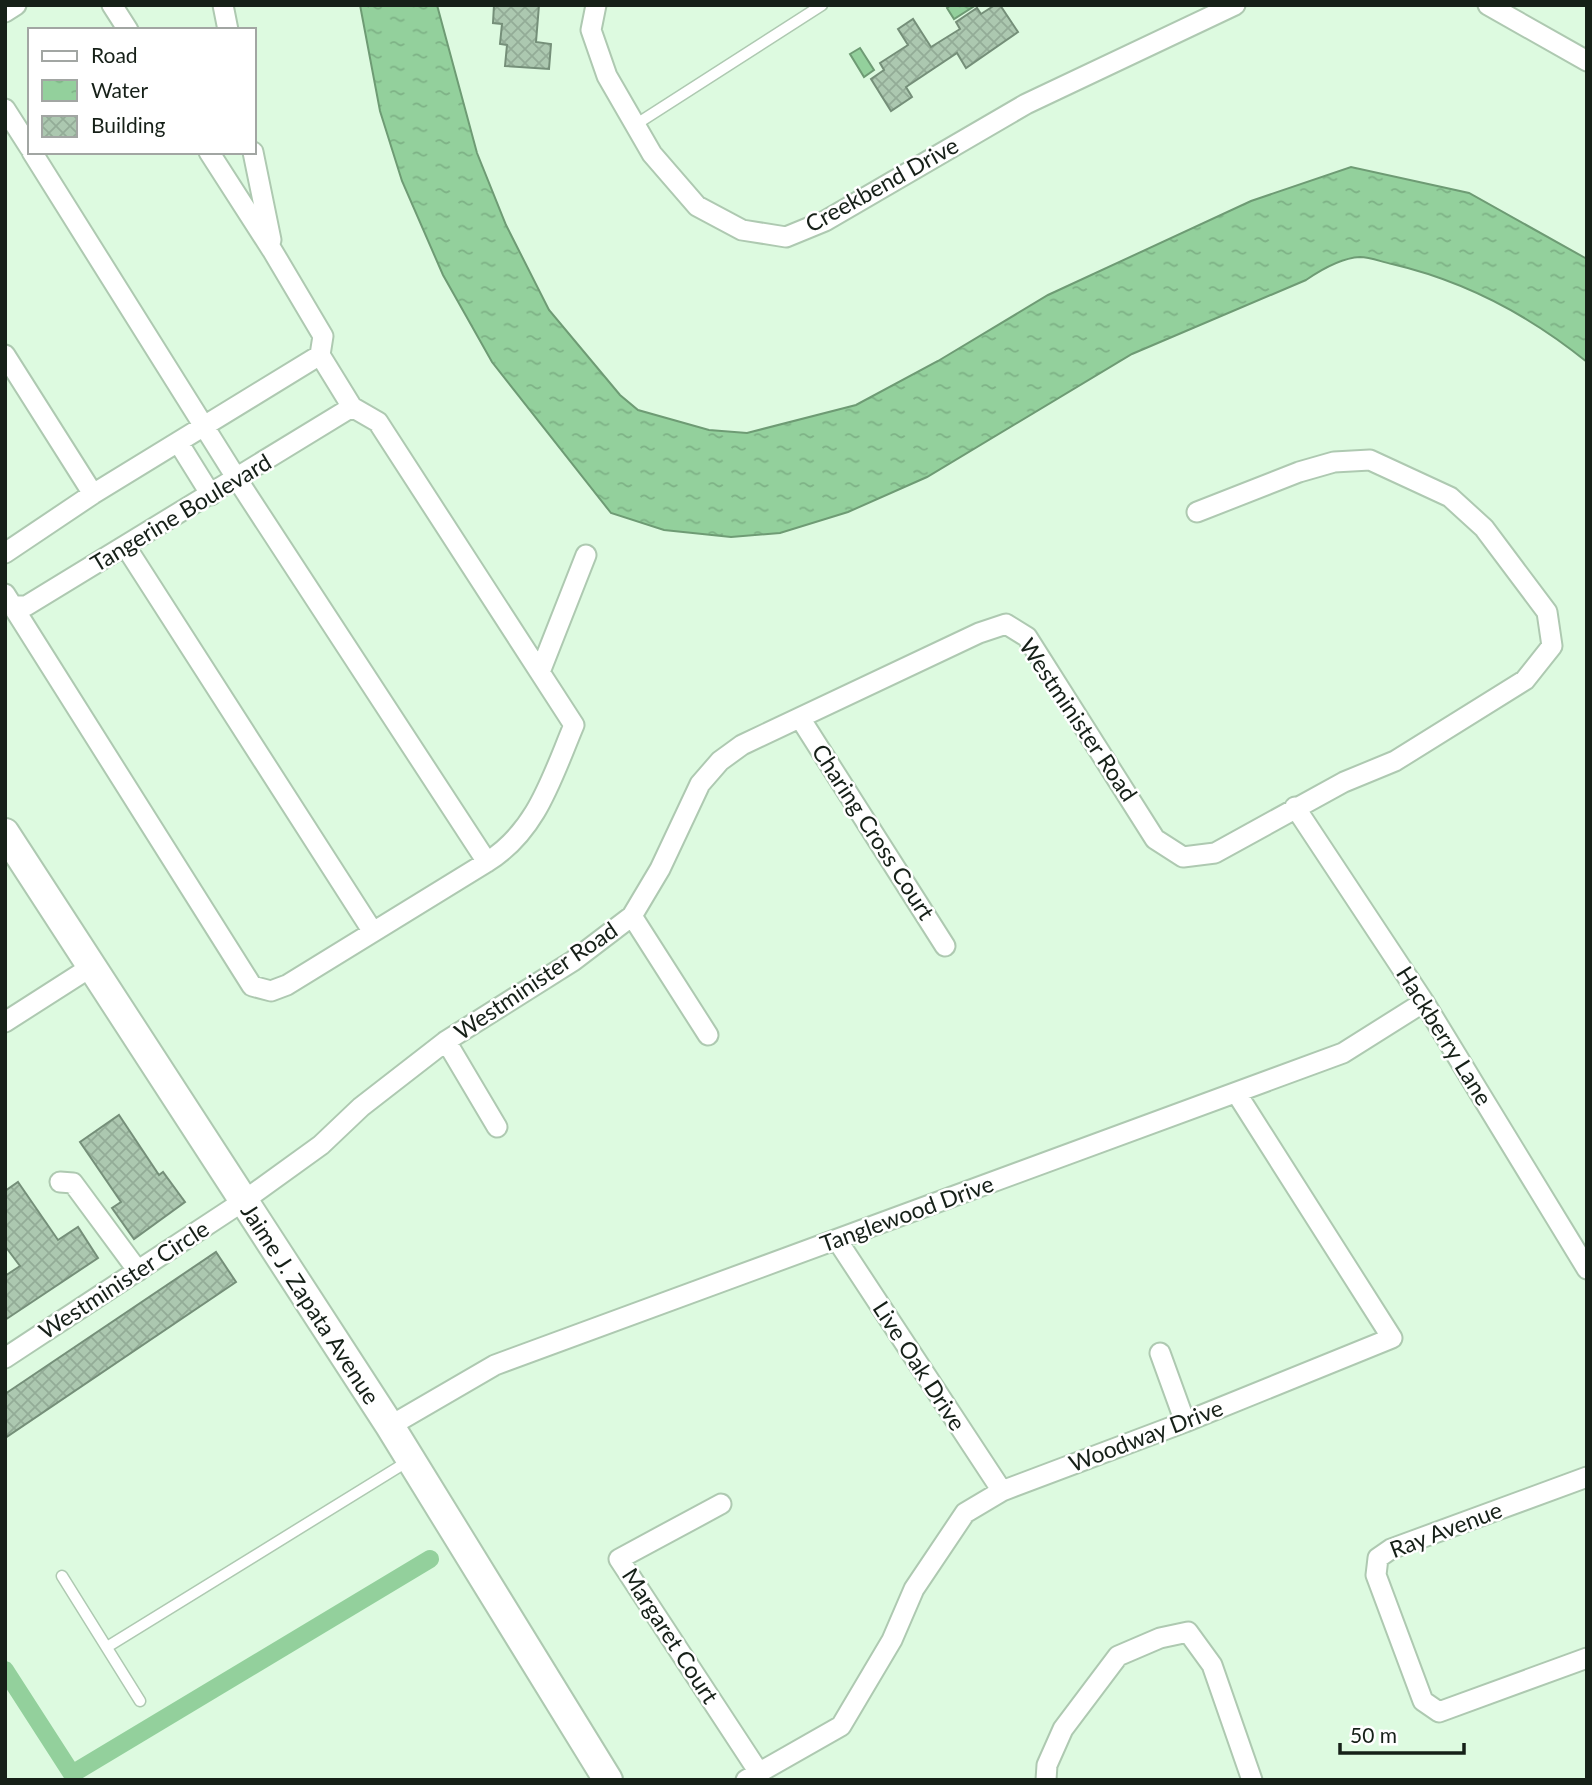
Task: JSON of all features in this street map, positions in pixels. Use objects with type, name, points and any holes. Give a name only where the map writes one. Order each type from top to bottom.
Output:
[{"type":"street","points":[[5,12],[16,5]]},
{"type":"street","points":[[112,5],[127,28]]},
{"type":"street","points":[[223,5],[228,28]]},
{"type":"street","name":"Creekbend Drive","points":[[596,5],[591,30],[607,76],[652,154],[697,206],[742,230],[786,237],[825,221],[1026,104],[1235,5]]},
{"type":"street","points":[[1488,5],[1587,61]]},
{"type":"street","points":[[5,109],[28,145]]},
{"type":"street","points":[[34,154],[237,479],[487,862]]},
{"type":"street","points":[[8,601],[252,986],[271,991],[287,985],[507,850],[524,831],[538,809],[574,725],[378,422],[352,407],[320,355],[323,336],[210,154]]},
{"type":"street","points":[[253,154],[272,250]]},
{"type":"street","points":[[5,355],[93,494]]},
{"type":"street","points":[[5,553],[93,494],[320,355]]},
{"type":"street","name":"Tangerine Boulevard","points":[[8,601],[26,606],[352,407]]},
{"type":"street","points":[[178,442],[211,495]]},
{"type":"street","name":"Westminister Road","points":[[242,1202],[321,1145],[361,1107],[446,1041],[573,961],[632,916],[660,869],[700,783],[720,761],[742,745],[1006,624],[1027,637],[1155,838],[1183,857],[1215,853],[1344,782],[1395,761],[1525,680],[1552,646],[1548,612],[1484,528],[1450,497],[1370,460],[1334,462],[1299,472],[1197,512]]},
{"type":"street","points":[[126,547],[373,932]]},
{"type":"street","points":[[540,672],[586,555]]},
{"type":"street","name":"Charing Cross Court","points":[[800,718],[945,946]]},
{"type":"street","name":"Hackberry Lane","points":[[1296,807],[1424,1002],[1587,1269]]},
{"type":"street","name":"Jaime J. Zapata Avenue","points":[[5,833],[242,1202],[390,1426],[608,1780]]},
{"type":"street","points":[[632,916],[708,1035]]},
{"type":"street","points":[[5,1022],[91,967]]},
{"type":"street","name":"Tanglewood Drive","points":[[390,1426],[495,1365],[1343,1053],[1424,1002]]},
{"type":"street","points":[[446,1041],[497,1127]]},
{"type":"street","name":"Woodway Drive","points":[[753,1777],[841,1727],[892,1640],[914,1589],[934,1555],[965,1513],[1002,1491],[1185,1422],[1392,1338],[1237,1094]]},
{"type":"street","points":[[60,1182],[73,1183],[138,1271]]},
{"type":"street","name":"Westminister Circle","points":[[5,1358],[242,1202]]},
{"type":"street","name":"Live Oak Drive","points":[[836,1240],[1002,1491]]},
{"type":"street","points":[[1160,1353],[1185,1422]]},
{"type":"street","name":"Ray Avenue","points":[[1587,1477],[1391,1549],[1378,1558],[1376,1575],[1423,1701],[1439,1712],[1587,1658]]},
{"type":"street","name":"Margaret Court","points":[[720,1504],[619,1559],[753,1777]]},
{"type":"street","points":[[1046,1780],[1047,1765],[1063,1729],[1118,1656],[1160,1637],[1188,1632],[1212,1665],[1252,1780]]},
{"type":"lane","points":[[635,125],[822,5]]},
{"type":"lane","points":[[107,1647],[410,1460]]},
{"type":"lane","points":[[62,1576],[141,1701]]},
{"type":"water","points":[[360,5],[437,5],[477,153],[506,225],[549,310],[620,395],[638,410],[709,430],[747,433],[856,405],[938,361],[1048,295],[1251,201],[1351,167],[1469,193],[1587,259],[1587,362],[1542,329],[1470,290],[1419,271],[1368,258],[1346,259],[1306,280],[1132,354],[927,477],[848,512],[780,533],[731,537],[664,530],[611,513],[492,362],[443,275],[402,181],[380,111]]},
{"type":"water","points":[[951,5],[976,5],[954,19],[947,8]]},
{"type":"water","points":[[860,48],[874,70],[864,77],[850,54]]},
{"type":"building","points":[[494,5],[539,5],[536,42],[551,44],[549,69],[505,66],[507,45],[500,44],[502,24],[493,23]]},
{"type":"building","points":[[995,5],[1000,5],[1018,32],[966,68],[957,53],[906,87],[912,97],[891,111],[871,79],[884,70],[880,63],[908,45],[898,29],[913,19],[931,47],[960,29],[956,22],[977,8],[981,14]]},
{"type":"building","points":[[119,1115],[159,1175],[163,1172],[185,1202],[134,1239],[112,1208],[121,1202],[80,1142]]},
{"type":"building","points":[[18,1182],[58,1240],[78,1227],[98,1258],[5,1320],[5,1276],[20,1266],[5,1246],[5,1191]]},
{"type":"building","points":[[216,1252],[236,1282],[5,1438],[5,1394]]},
{"type":"waterway","points":[[5,1670],[72,1774],[430,1559]]}]
